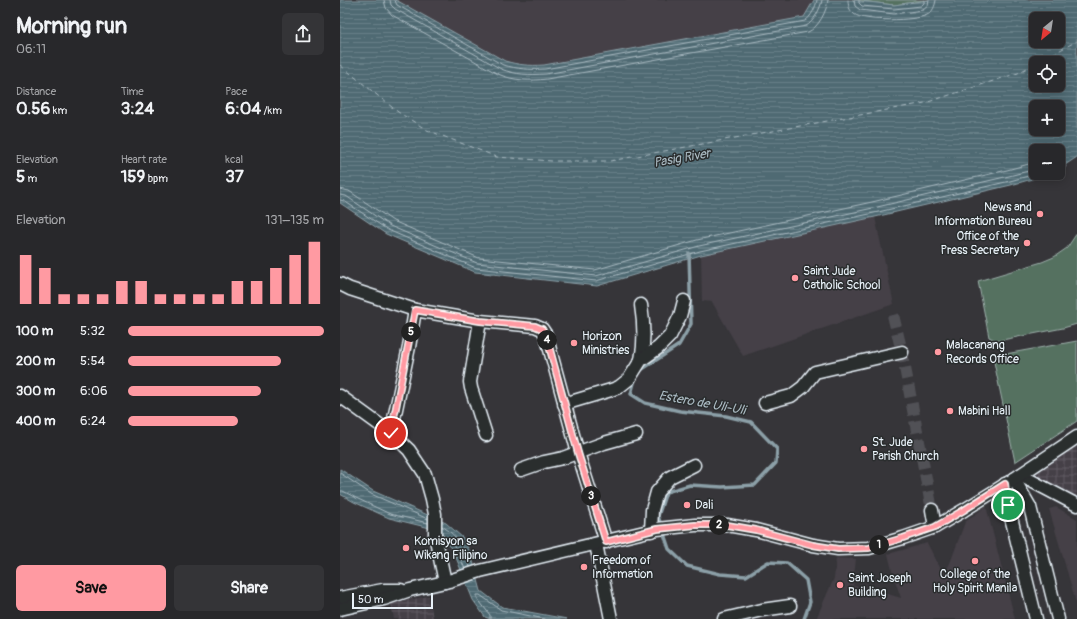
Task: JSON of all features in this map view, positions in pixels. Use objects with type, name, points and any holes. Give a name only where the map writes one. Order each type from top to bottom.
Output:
[{"type":"street","points":[[340,284],[350,289],[415,310],[480,321],[535,326],[542,329],[546,335],[601,543],[610,619]]},
{"type":"street","points":[[640,360],[658,348],[670,336],[680,316],[684,301]]},
{"type":"street","points":[[564,404],[619,387],[629,379],[640,360],[644,348],[644,324],[641,305]]},
{"type":"street","points":[[391,433],[415,310]]},
{"type":"street","points":[[480,321],[470,382],[486,435]]},
{"type":"street","points":[[766,403],[791,396],[803,387],[815,372],[902,352]]},
{"type":"street","points":[[340,396],[391,433],[409,450],[425,474],[435,514],[435,535],[447,582]]},
{"type":"street","points":[[521,470],[636,434]]},
{"type":"street","points":[[340,609],[384,599],[410,590],[447,582],[480,570],[654,530],[695,525],[727,525],[756,530],[813,545],[838,549],[869,548],[935,527],[1013,479],[1077,437]]},
{"type":"street","points":[[654,530],[652,510],[657,492],[670,477],[694,465]]},
{"type":"street","points":[[1013,479],[1077,505]]},
{"type":"street","points":[[1013,479],[1008,505],[1036,619]]},
{"type":"street","points":[[1013,479],[1030,507],[1058,619]]},
{"type":"street","points":[[932,510],[935,527]]},
{"type":"street","points":[[340,598],[383,590],[410,590]]},
{"type":"street","points":[[724,619],[762,610],[790,606]]},
{"type":"shaded area","points":[[396,0],[814,0],[805,17],[544,65],[530,66],[505,61]]},
{"type":"shaded area","name":"Saint Jude Catholic School","points":[[875,217],[894,304],[743,356],[712,302],[702,301],[701,255]]},
{"type":"shaded area","points":[[1077,444],[1077,497],[1031,474]]},
{"type":"shaded area","name":"College of the Holy Spirit Manila","points":[[986,506],[1015,619],[816,619],[834,578],[836,558],[856,559],[853,586],[866,587],[901,598],[888,554],[927,543],[944,575],[965,522]]},
{"type":"shaded area","points":[[1056,507],[1077,519],[1077,606],[1049,509]]},
{"type":"shaded area","points":[[429,596],[433,618],[394,619],[391,603]]},
{"type":"green space","points":[[852,0],[929,0],[894,5]]},
{"type":"green space","points":[[1077,233],[1077,324],[997,341],[989,337],[978,281],[1054,257],[1067,248]]},
{"type":"green space","points":[[1077,341],[1077,421],[1015,462],[994,362],[996,358],[1000,355]]},
{"type":"water","name":"Pasig River","points":[[340,0],[396,0],[505,61],[520,64],[544,65],[804,17],[814,0],[852,0],[894,5],[929,0],[1077,0],[1077,157],[1065,165],[1065,144],[1029,144],[1029,180],[875,217],[701,255],[597,286],[475,272],[386,234],[340,203]]},
{"type":"water","points":[[340,469],[373,491],[446,523],[463,538],[471,554],[481,591],[502,607],[567,619],[490,619],[485,617],[473,600],[453,550],[430,528],[389,518],[340,494]]},
{"type":"waterway","name":"Estero de Uli-Uli","points":[[638,372],[679,345],[691,324],[689,253]]},
{"type":"waterway","name":"Estero de Uli-Uli","points":[[635,379],[631,394],[645,403],[680,411],[726,416],[751,422],[777,449],[776,463],[755,485],[722,487],[690,485],[666,492],[658,516],[669,549],[687,566],[720,574],[746,576],[768,562],[787,563],[806,580],[810,602],[804,619]]},
{"type":"ferry route","points":[[1049,56],[1077,41]]},
{"type":"ferry route","points":[[340,65],[398,112],[427,130],[497,157],[552,161],[610,161],[925,103],[1018,73],[1029,67]]},
{"type":"tunnel","points":[[893,315],[902,352],[932,510]]},
{"type":"place","name":"News and Information Bureau","points":[[1040,214]]},
{"type":"place","name":"Office of the Press Secretary","points":[[1027,243]]},
{"type":"place","name":"Saint Jude Catholic School","points":[[795,278]]},
{"type":"place","name":"Horizon Ministries","points":[[574,343]]},
{"type":"place","name":"Malacanang Records Office","points":[[938,352]]},
{"type":"place","name":"Mabini Hall","points":[[950,411]]},
{"type":"place","name":"St. Jude Parish Church","points":[[864,449]]},
{"type":"place","name":"Dali","points":[[687,505]]},
{"type":"place","name":"Komisyon sa Wikang Filipino","points":[[406,548]]},
{"type":"place","name":"College of the Holy Spirit Manila","points":[[975,561]]},
{"type":"place","name":"Freedom of Information","points":[[584,567]]},
{"type":"place","name":"Saint Joseph Building","points":[[840,585]]},
{"type":"route","points":[[391,433],[415,310],[480,321],[535,326],[542,329],[546,335],[578,453],[606,542],[657,529],[695,525],[727,525],[756,530],[813,545],[838,549],[869,548],[935,527],[1005,484],[1008,505]]}]
